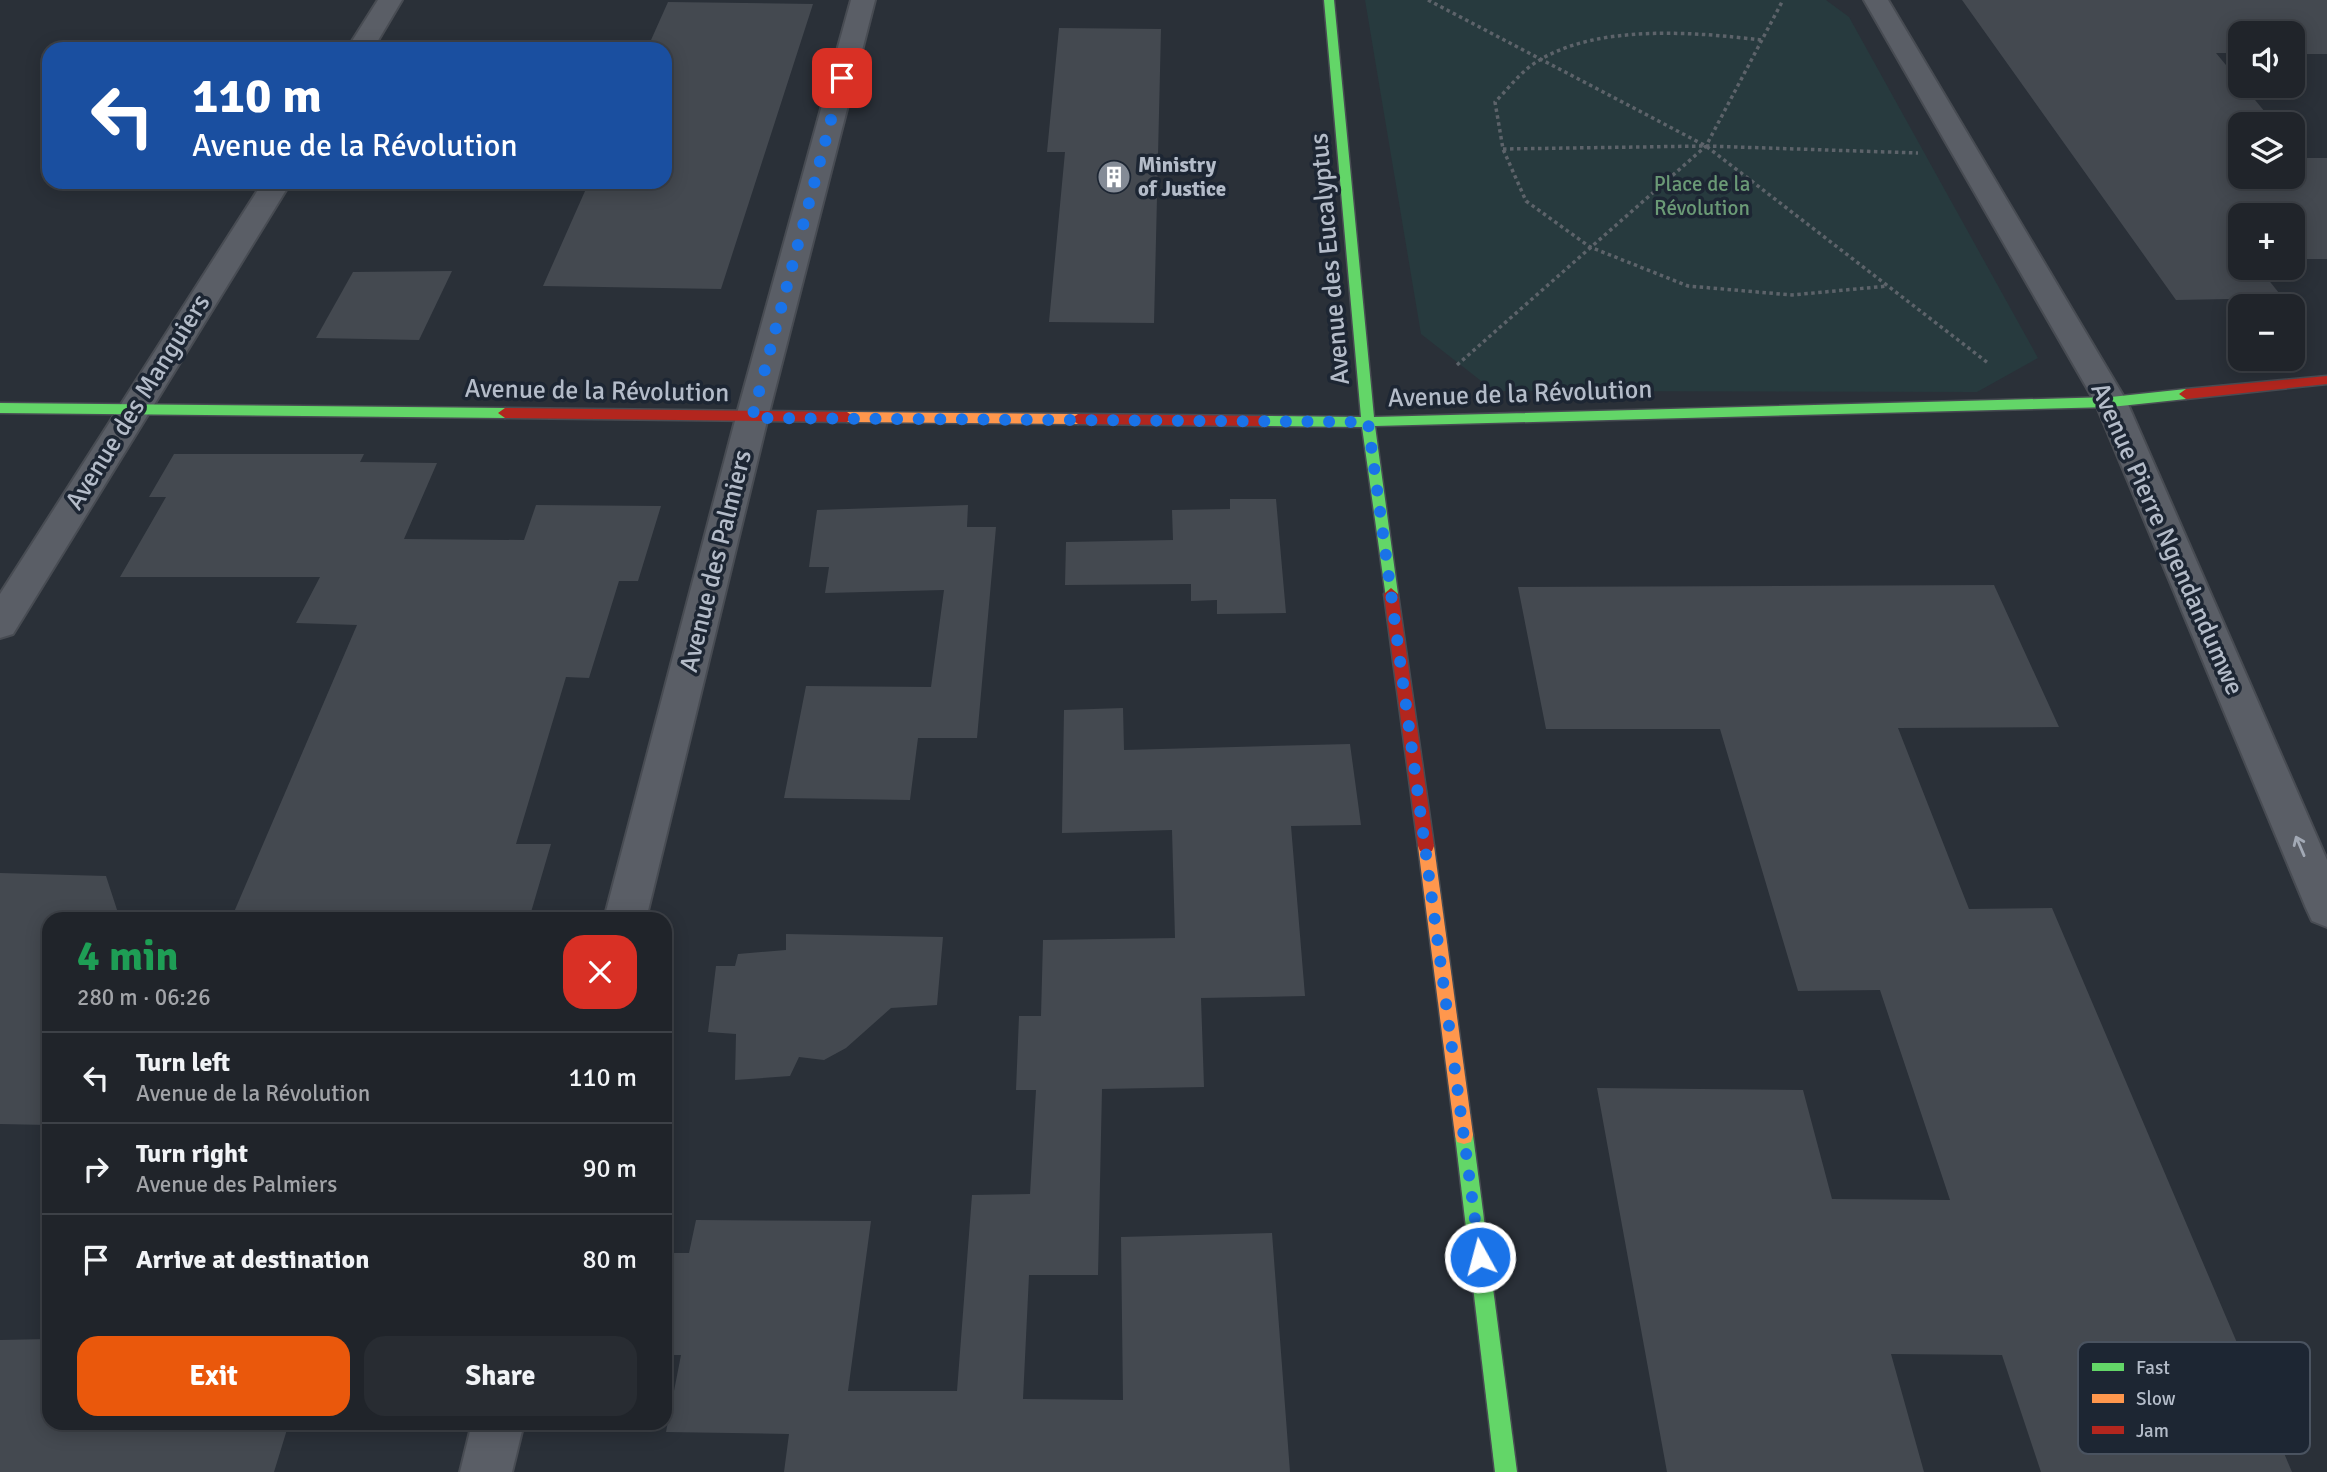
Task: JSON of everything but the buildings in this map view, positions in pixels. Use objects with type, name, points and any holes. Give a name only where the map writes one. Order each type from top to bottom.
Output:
[{"type":"street","points":[[364,42],[390,0]]},
{"type":"street","name":"Avenue des Palmiers","points":[[627,912],[752,418],[863,0]]},
{"type":"street","name":"Avenue des Eucalyptus","points":[[1329,0],[1368,422],[1457,1069],[1506,1472]]},
{"type":"street","name":"Avenue Pierre Ngendandumwe","points":[[1876,0],[2111,402],[2327,908]]},
{"type":"street","name":"Avenue des Manguiers","points":[[0,624],[273,189]]},
{"type":"street","name":"Avenue de la Révolution","points":[[0,408],[752,418],[1368,422],[2111,402],[2327,380]]},
{"type":"street","points":[[485,1472],[496,1430]]},
{"type":"path","points":[[1428,0],[1706,146],[1994,368]]},
{"type":"path","points":[[1457,365],[1706,146],[1783,0]]},
{"type":"path","points":[[1761,40],[1718,35],[1600,38],[1540,59],[1495,102],[1503,149],[1527,201],[1590,247],[1688,286],[1792,295],[1888,286]]},
{"type":"path","points":[[1503,149],[1706,146],[1923,154]]},
{"type":"green space","name":"Place de la Révolution","points":[[1365,0],[1826,0],[1849,17],[2038,358],[1977,392],[1494,391],[1421,334]]},
{"type":"traffic: fast","points":[[1329,0],[1368,422],[1391,594]]},
{"type":"traffic: fast","points":[[1262,421],[1368,422],[2111,402],[2186,394]]},
{"type":"traffic: fast","points":[[0,408],[505,413]]},
{"type":"traffic: fast","points":[[1464,1135],[1506,1472]]},
{"type":"traffic: slow","points":[[847,417],[1078,419]]},
{"type":"traffic: slow","points":[[1426,846],[1464,1135]]},
{"type":"traffic: jam","points":[[2186,394],[2327,380]]},
{"type":"traffic: jam","points":[[505,413],[847,417]]},
{"type":"traffic: jam","points":[[1078,419],[1262,421]]},
{"type":"traffic: jam","points":[[1391,594],[1426,846]]},
{"type":"place","name":"Ministry of Justice","points":[[1114,177]]},
{"type":"route","points":[[842,78],[752,418],[1368,422],[1457,1069],[1480,1257]]}]
